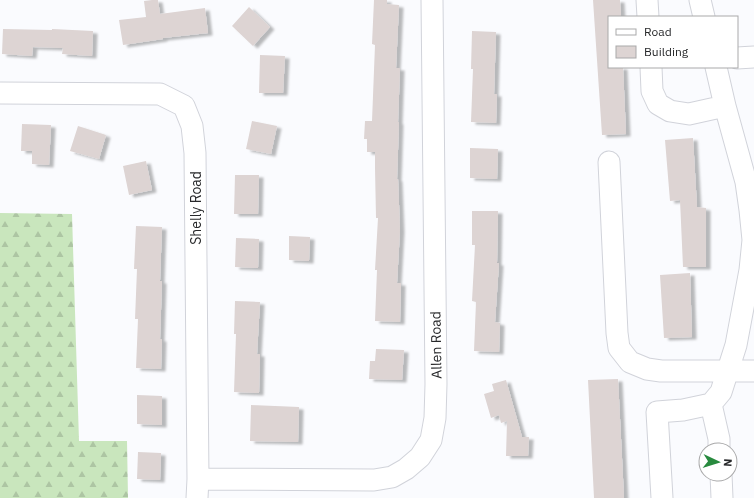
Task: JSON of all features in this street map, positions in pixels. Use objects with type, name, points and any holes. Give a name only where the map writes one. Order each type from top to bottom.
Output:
[{"type":"street","name":"Allen Road","points":[[198,488],[374,480],[392,477],[406,470],[420,457],[431,440],[435,418],[436,384],[432,0]]},
{"type":"street","points":[[647,0],[648,16]]},
{"type":"street","points":[[700,0],[704,16]]},
{"type":"street","points":[[738,58],[754,56]]},
{"type":"street","points":[[651,68],[652,91],[658,104],[670,111],[689,114],[725,106]]},
{"type":"street","points":[[662,498],[656,412],[684,410],[711,404],[721,392],[736,345],[750,270],[752,240],[746,182],[716,68]]},
{"type":"street","name":"Shelly Road","points":[[0,93],[160,94],[184,106],[192,126],[195,153],[198,488]]},
{"type":"street","points":[[608,162],[619,348],[630,362],[647,369],[660,371],[754,371]]},
{"type":"street","points":[[711,404],[719,442]]},
{"type":"street","points":[[721,482],[722,498]]},
{"type":"green space","points":[[0,213],[72,214],[79,441],[127,441],[128,498],[0,498]]},
{"type":"building","points":[[158,0],[160,14],[205,8],[208,33],[163,38],[123,45],[119,20],[146,17],[144,1]]},
{"type":"building","points":[[374,0],[387,0],[387,4],[399,5],[396,68],[400,68],[397,179],[400,230],[397,283],[401,283],[400,322],[375,321],[377,270],[375,270],[378,218],[376,218],[375,152],[367,152],[367,139],[364,139],[365,121],[372,121],[375,45],[372,44]]},
{"type":"building","points":[[593,0],[620,0],[621,16],[608,16],[608,68],[623,68],[626,134],[602,135]]},
{"type":"building","points":[[249,7],[270,27],[253,46],[232,26]]},
{"type":"building","points":[[3,29],[93,31],[92,56],[62,54],[63,48],[33,47],[32,56],[2,54]]},
{"type":"building","points":[[472,31],[496,32],[494,94],[497,94],[496,123],[471,122],[473,69],[471,69]]},
{"type":"building","points":[[260,55],[285,56],[283,93],[259,93]]},
{"type":"building","points":[[252,121],[277,126],[271,154],[246,149]]},
{"type":"building","points":[[22,124],[51,125],[49,165],[32,164],[32,151],[21,151]]},
{"type":"building","points":[[78,126],[106,135],[99,159],[70,151]]},
{"type":"building","points":[[693,138],[697,207],[706,208],[706,267],[683,267],[680,200],[670,201],[665,140]]},
{"type":"building","points":[[470,148],[498,149],[497,179],[470,178]]},
{"type":"building","points":[[146,161],[152,190],[129,195],[123,166]]},
{"type":"building","points":[[235,175],[259,175],[258,214],[234,214]]},
{"type":"building","points":[[472,211],[498,211],[497,263],[499,263],[495,322],[500,323],[499,352],[474,351],[476,302],[472,301],[475,245],[472,245]]},
{"type":"building","points":[[136,226],[162,227],[160,281],[162,281],[160,339],[162,339],[161,369],[136,368],[138,319],[135,319],[137,269],[134,269]]},
{"type":"building","points":[[289,236],[310,237],[309,261],[289,260]]},
{"type":"building","points":[[236,238],[259,239],[258,268],[235,267]]},
{"type":"building","points":[[690,273],[692,337],[664,338],[660,275]]},
{"type":"building","points":[[235,301],[260,302],[257,354],[260,354],[259,393],[234,392],[236,334],[234,334]]},
{"type":"building","points":[[376,349],[404,350],[402,380],[369,379],[370,361],[375,361]]},
{"type":"building","points":[[618,379],[624,498],[594,498],[588,380]]},
{"type":"building","points":[[506,380],[522,437],[529,437],[528,456],[506,456],[507,421],[501,423],[499,415],[491,418],[484,394],[494,391],[492,384]]},
{"type":"building","points":[[137,395],[162,396],[162,425],[137,424]]},
{"type":"building","points":[[251,405],[299,407],[298,442],[250,441]]},
{"type":"building","points":[[138,452],[161,453],[160,480],[137,479]]}]
